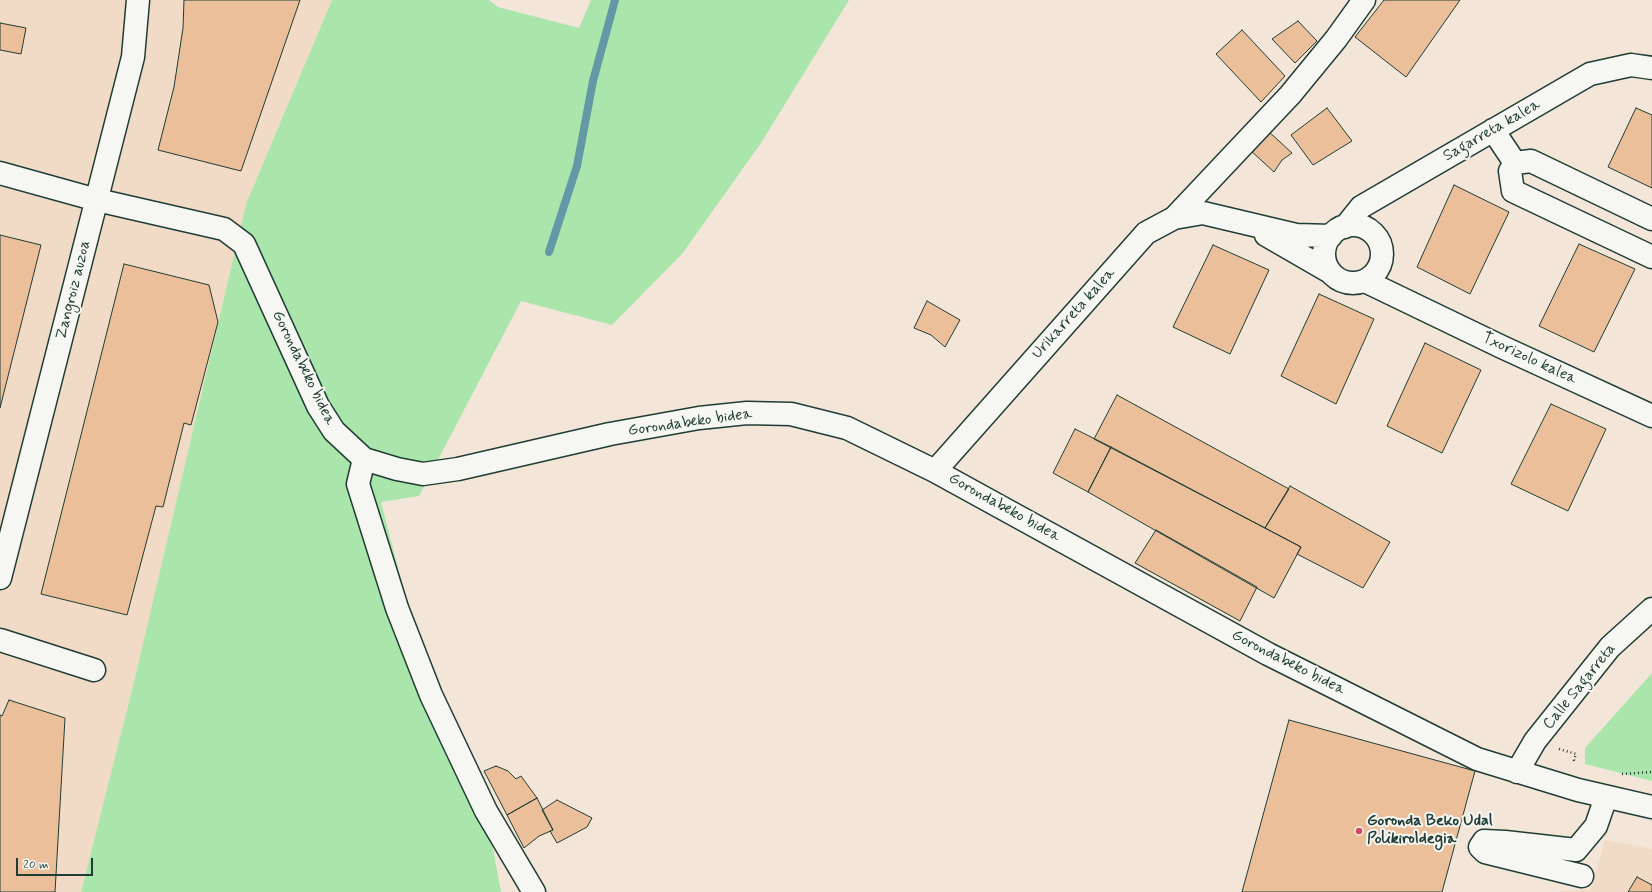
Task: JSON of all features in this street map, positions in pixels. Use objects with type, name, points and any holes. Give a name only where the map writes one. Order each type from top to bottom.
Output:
[{"type":"street","name":"Zangroiz auzoa","points":[[0,578],[133,57],[138,0]]},
{"type":"street","points":[[1174,218],[1290,95],[1336,39],[1364,0]]},
{"type":"street","name":"Sagarreta kalea","points":[[1338,232],[1361,208],[1590,74],[1631,65],[1652,68]]},
{"type":"street","points":[[1493,130],[1515,164]]},
{"type":"street","points":[[1652,220],[1530,161],[1515,164],[1510,171],[1513,191],[1652,257]]},
{"type":"street","name":"Gorondabeko bidea","points":[[0,173],[97,200],[224,229],[244,244],[318,406],[334,432],[364,459],[423,474],[458,469],[610,434],[699,418],[747,413],[791,414],[847,428],[935,470],[1268,654],[1478,759],[1578,790],[1652,807]]},
{"type":"street","name":"Urikarreta kalea","points":[[935,470],[1146,233],[1174,218],[1202,213],[1242,221],[1296,235],[1338,232]]},
{"type":"street","name":"Urikarreta kalea","points":[[1242,221],[1330,272]]},
{"type":"street","points":[[1355,226],[1364,228],[1372,232],[1382,249],[1382,259],[1372,274],[1356,283],[1346,282],[1337,278],[1330,272],[1326,263],[1326,244],[1338,232],[1355,226]]},
{"type":"street","name":"Txorizolo kalea","points":[[1372,274],[1406,300],[1502,347],[1652,416]]},
{"type":"street","points":[[364,459],[358,484],[397,608],[431,695],[486,811],[534,892]]},
{"type":"street","name":"Calle Sagarreta","points":[[1517,772],[1535,741],[1610,647],[1652,609]]},
{"type":"street","points":[[0,640],[94,670]]},
{"type":"street","points":[[1582,876],[1485,852],[1480,847],[1484,842],[1491,842],[1576,850],[1596,826],[1606,797]]},
{"type":"path","points":[[1535,741],[1576,754],[1574,760],[1577,765]]},
{"type":"path","points":[[1619,774],[1652,772]]},
{"type":"shaded area","points":[[0,0],[332,0],[246,204],[134,682],[81,892],[0,892]]},
{"type":"shaded area","points":[[1605,840],[1652,849],[1652,892],[1551,892],[1591,889]]},
{"type":"green space","points":[[332,0],[489,0],[498,7],[579,28],[591,0],[849,0],[761,143],[682,254],[612,325],[521,301],[419,496],[381,502],[431,695],[486,811],[501,892],[81,892],[134,682],[246,204]]},
{"type":"green space","points":[[1652,673],[1652,781],[1585,764],[1585,748]]},
{"type":"building","points":[[184,0],[300,0],[241,171],[158,150],[174,87],[183,28]]},
{"type":"building","points":[[1384,0],[1460,0],[1406,77],[1355,37]]},
{"type":"building","points":[[1298,21],[1317,41],[1295,63],[1272,39]]},
{"type":"building","points":[[0,23],[26,28],[21,54],[0,50]]},
{"type":"building","points":[[1242,30],[1285,76],[1261,102],[1216,54]]},
{"type":"building","points":[[1327,108],[1352,141],[1313,165],[1291,135]]},
{"type":"building","points":[[1636,108],[1652,115],[1652,188],[1608,167]]},
{"type":"building","points":[[1268,131],[1292,153],[1282,160],[1274,172],[1250,150]]},
{"type":"building","points":[[1454,185],[1509,212],[1470,294],[1417,267]]},
{"type":"building","points":[[0,235],[41,245],[0,408]]},
{"type":"building","points":[[1579,244],[1635,269],[1594,352],[1539,326]]},
{"type":"building","points":[[1213,245],[1269,270],[1230,354],[1173,327]]},
{"type":"building","points":[[124,264],[209,285],[218,322],[191,425],[184,423],[163,507],[156,506],[127,615],[41,594]]},
{"type":"building","points":[[1319,294],[1374,319],[1336,404],[1281,376]]},
{"type":"building","points":[[927,301],[960,320],[945,347],[931,335],[914,328]]},
{"type":"building","points":[[1425,343],[1481,370],[1442,453],[1387,426]]},
{"type":"building","points":[[1117,395],[1289,489],[1265,528],[1094,439]]},
{"type":"building","points":[[1551,404],[1606,429],[1568,511],[1511,484]]},
{"type":"building","points":[[1075,429],[1111,447],[1088,492],[1053,473]]},
{"type":"building","points":[[1111,447],[1301,547],[1274,598],[1088,492]]},
{"type":"building","points":[[1290,486],[1390,542],[1363,588],[1297,554],[1301,547],[1265,528]]},
{"type":"building","points":[[1156,530],[1257,587],[1240,621],[1135,563]]},
{"type":"building","points":[[9,700],[65,718],[55,892],[0,892],[0,715],[2,716]]},
{"type":"building","name":"Goronda Beko Udal Polikiroldegia","points":[[1289,720],[1475,771],[1442,892],[1242,892]]},
{"type":"building","points":[[496,766],[508,771],[516,779],[521,776],[537,798],[507,815],[484,771]]},
{"type":"building","points":[[537,798],[553,830],[539,836],[524,848],[507,815]]},
{"type":"building","points":[[557,800],[592,818],[587,827],[557,843],[550,831],[553,830],[542,810]]},
{"type":"building","points":[[1637,877],[1652,885],[1652,892],[1628,892]]},
{"type":"waterway","points":[[549,252],[577,166],[593,81],[615,0]]},
{"type":"place","name":"Goronda Beko Udal Polikiroldegia","points":[[1359,831]]}]
